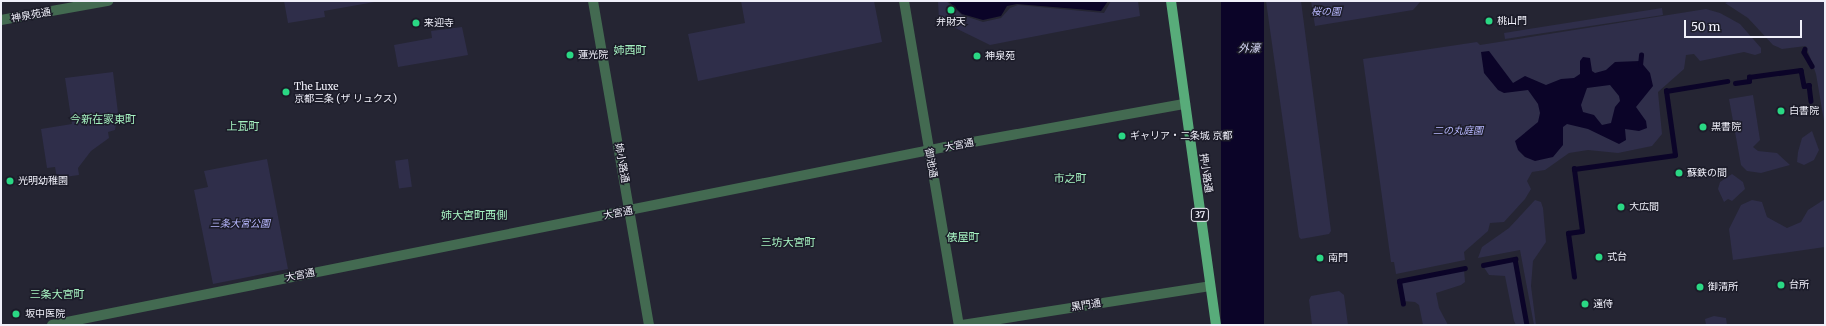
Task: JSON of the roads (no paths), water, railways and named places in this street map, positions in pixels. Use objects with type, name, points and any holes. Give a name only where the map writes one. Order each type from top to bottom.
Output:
[{"type":"main road","name":"押小路通","points":[[1171,1],[1216,325]]},
{"type":"street","name":"神泉苑通","points":[[1,20],[108,1]]},
{"type":"street","name":"姉小路通","points":[[593,1],[631,210],[649,325]]},
{"type":"street","name":"御池通","points":[[904,1],[960,325]]},
{"type":"street","name":"大宮通","points":[[52,325],[929,151],[1185,104]]},
{"type":"street","name":"黒門通","points":[[960,325],[1210,286]]},
{"type":"water","points":[[948,1],[1108,1],[1101,11],[1017,4],[1007,6],[1001,16],[983,20],[962,14]]},
{"type":"water","name":"外濠","points":[[1221,1],[1264,1],[1264,325],[1221,325]]},
{"type":"water","points":[[1489,51],[1513,83],[1525,76],[1546,85],[1561,79],[1574,78],[1580,74],[1580,61],[1583,57],[1590,58],[1592,71],[1595,73],[1606,70],[1615,62],[1640,61],[1650,73],[1653,86],[1636,107],[1646,121],[1647,128],[1639,131],[1625,129],[1626,140],[1619,144],[1588,129],[1567,124],[1563,127],[1563,145],[1553,157],[1535,161],[1525,157],[1518,150],[1515,141],[1538,122],[1540,113],[1538,104],[1528,90],[1504,93],[1498,90],[1484,73],[1481,52]],"holes":[[[1610,85],[1619,96],[1620,101],[1615,107],[1611,123],[1602,125],[1594,115],[1583,112],[1581,105],[1587,88]]]},
{"type":"waterway","points":[[1805,49],[1804,52],[1812,66]]},
{"type":"waterway","points":[[1640,65],[1641,55]]},
{"type":"waterway","points":[[1735,83],[1749,81],[1749,77],[1801,70],[1804,86],[1809,85],[1811,101]]},
{"type":"waterway","points":[[1574,277],[1568,233],[1582,231],[1574,169],[1675,155],[1666,91],[1727,81]]},
{"type":"waterway","points":[[1483,265],[1515,259],[1527,325]]},
{"type":"waterway","points":[[1403,304],[1399,281],[1465,268]]},
{"type":"place","name":"弁財天","points":[[951,10]]},
{"type":"place","name":"桃山門","points":[[1489,21]]},
{"type":"place","name":"来迎寺","points":[[416,23]]},
{"type":"place","name":"蓮光院","points":[[570,55]]},
{"type":"place","name":"神泉苑","points":[[977,56]]},
{"type":"place","name":"The Luxe 京都三条 (ザ リュクス)","points":[[286,92]]},
{"type":"place","name":"白書院","points":[[1781,111]]},
{"type":"place","name":"黒書院","points":[[1703,127]]},
{"type":"place","name":"ギャリア・二条城 京都","points":[[1122,136]]},
{"type":"place","name":"蘇鉄の間","points":[[1679,173]]},
{"type":"place","name":"光明幼稚園","points":[[10,181]]},
{"type":"place","name":"大広間","points":[[1621,207]]},
{"type":"place","name":"式台","points":[[1599,257]]},
{"type":"place","name":"南門","points":[[1320,258]]},
{"type":"place","name":"台所","points":[[1781,285]]},
{"type":"place","name":"御清所","points":[[1700,287]]},
{"type":"place","name":"遠侍","points":[[1585,304]]},
{"type":"place","name":"坂中医院","points":[[16,314]]},
{"type":"district","name":"姉西町","points":[[630,50]]},
{"type":"district","name":"今新在家東町","points":[[103,119]]},
{"type":"district","name":"上瓦町","points":[[243,126]]},
{"type":"district","name":"市之町","points":[[1070,178]]},
{"type":"district","name":"姉大宮町西側","points":[[474,215]]},
{"type":"district","name":"俵屋町","points":[[963,237]]},
{"type":"district","name":"三坊大宮町","points":[[788,242]]},
{"type":"district","name":"三条大宮町","points":[[57,294]]},
{"type":"park label","name":"桜の園","points":[[1326,12]]},
{"type":"park label","name":"二の丸庭園","points":[[1458,131]]},
{"type":"park label","name":"三条大宮公園","points":[[240,224]]}]
